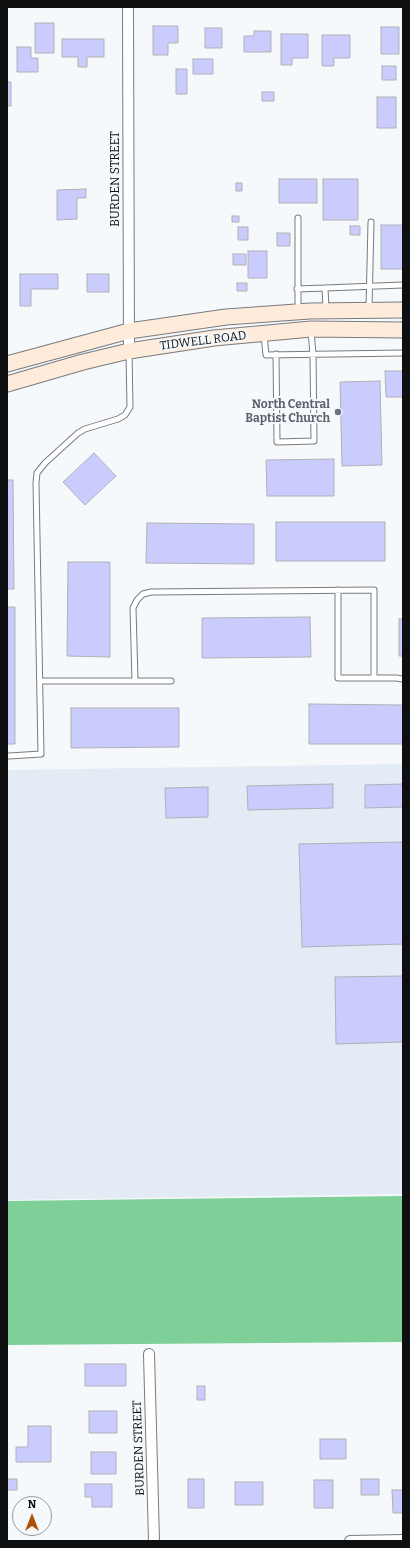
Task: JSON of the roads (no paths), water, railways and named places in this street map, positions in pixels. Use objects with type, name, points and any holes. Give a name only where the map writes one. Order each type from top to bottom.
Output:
[{"type":"main road","name":"TIDWELL ROAD","points":[[7,364],[129,331],[226,317],[326,311],[403,310]]},
{"type":"main road","points":[[304,312],[311,329]]},
{"type":"main road","name":"TIDWELL ROAD","points":[[7,384],[76,364],[129,351],[214,338],[311,329],[403,330]]},
{"type":"street","name":"BURDEN STREET","points":[[128,7],[129,351]]},
{"type":"street","name":"BURDEN STREET","points":[[149,1354],[154,1541]]},
{"type":"street","points":[[350,1541],[403,1540]]},
{"type":"lane","points":[[298,218],[297,289],[304,312]]},
{"type":"lane","points":[[369,310],[371,222]]},
{"type":"lane","points":[[297,289],[403,285]]},
{"type":"lane","points":[[325,288],[326,311]]},
{"type":"lane","points":[[276,354],[277,442],[314,441],[314,354],[311,329]]},
{"type":"lane","points":[[263,334],[266,355],[403,353]]},
{"type":"lane","points":[[9,756],[41,754],[37,473],[45,463],[78,433],[85,429],[118,419],[125,415],[130,407],[129,351]]},
{"type":"lane","points":[[338,590],[338,678],[403,679]]},
{"type":"lane","points":[[135,681],[134,608],[137,600],[143,594],[151,592],[374,590],[374,678]]},
{"type":"lane","points":[[40,681],[171,681]]},
{"type":"place","name":"North Central Baptist Church","points":[[338,412]]}]
